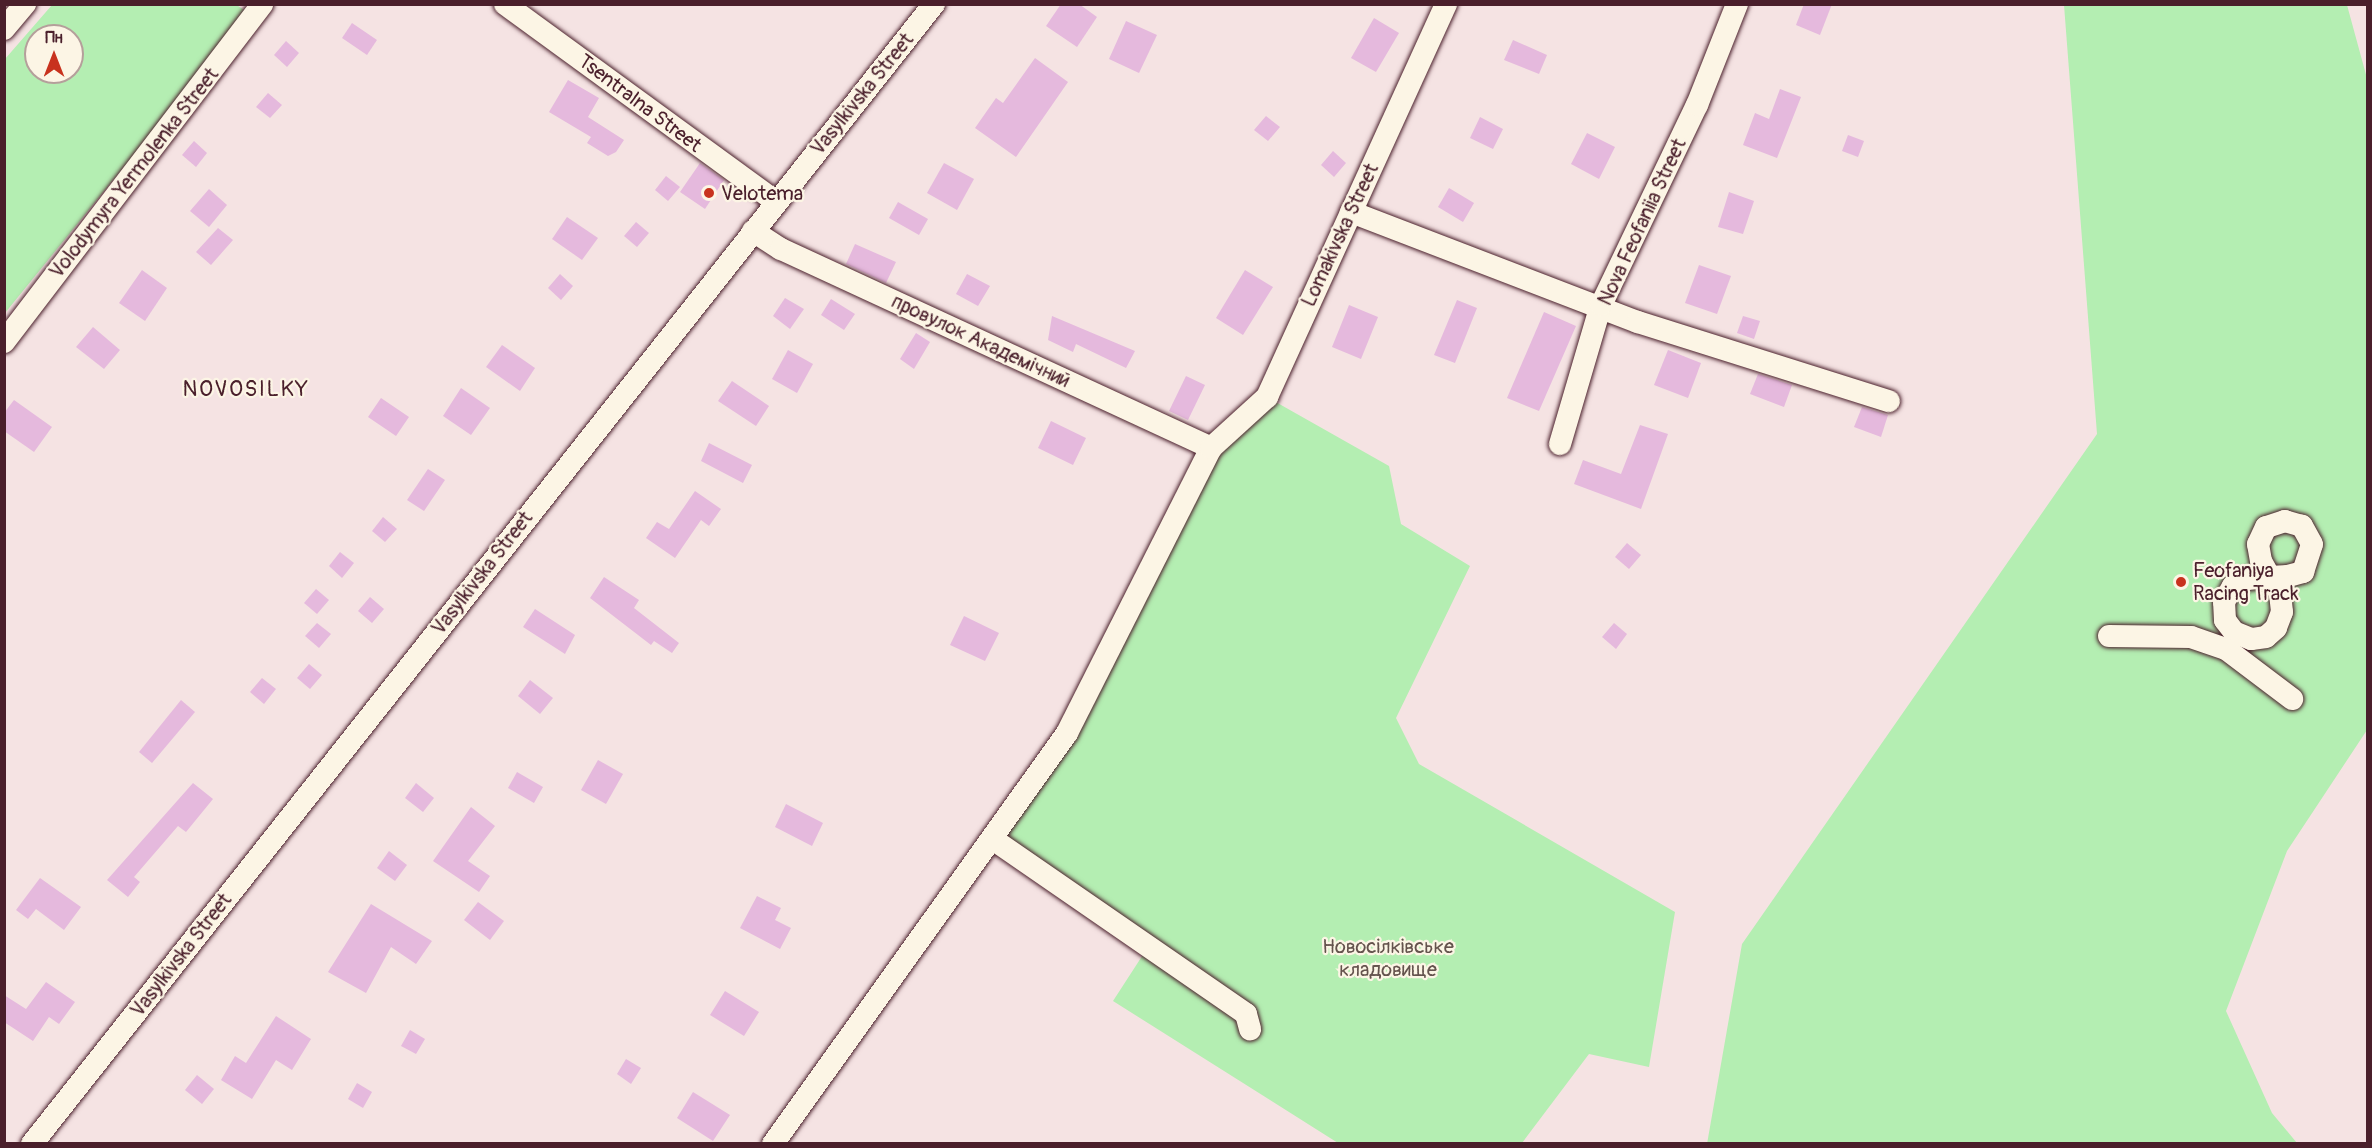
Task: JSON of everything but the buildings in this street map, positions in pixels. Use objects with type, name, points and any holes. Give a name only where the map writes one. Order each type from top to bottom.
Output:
[{"type":"street","points":[[6,23],[25,4]]},
{"type":"street","name":"Volodymyra Yermolenka Street","points":[[4,342],[262,4]]},
{"type":"street","name":"Vasylkivska Street","points":[[32,1143],[775,201],[934,4]]},
{"type":"street","name":"Lomakivska Street","points":[[1211,448],[1267,397],[1446,4]]},
{"type":"street","name":"Nova Feofaniia Street","points":[[1560,444],[1601,305],[1697,105],[1737,4]]},
{"type":"street","name":"Tsentralna Street","points":[[519,8],[775,201]]},
{"type":"street","points":[[1351,212],[1601,305],[1638,322],[1889,401]]},
{"type":"street","name":"провулок Академічний","points":[[753,231],[781,249],[1211,448]]},
{"type":"street","points":[[773,1143],[994,840],[1067,733],[1211,448]]},
{"type":"street","points":[[2109,636],[2230,640],[2266,637],[2276,628],[2280,593],[2270,577],[2233,586],[2224,602],[2225,620],[2230,640],[2292,699]]},
{"type":"street","points":[[994,840],[1246,1014],[1250,1029]]},
{"type":"green space","points":[[235,4],[249,13],[5,313],[5,59],[24,37],[24,84],[84,84],[84,24],[35,24],[52,5]]},
{"type":"green space","name":"Feofaniya Racing Track","points":[[2064,5],[2347,5],[2368,82],[2367,730],[2287,851],[2226,1011],[2272,1113],[2297,1143],[1707,1144],[1742,944],[2097,434]]},
{"type":"green space","name":"Новосілківське кладовище","points":[[1267,397],[1389,466],[1401,524],[1470,566],[1396,718],[1419,764],[1675,912],[1649,1067],[1589,1054],[1522,1143],[1338,1143],[1113,1001],[1148,947],[994,840],[1067,733],[1211,448]]},
{"type":"place","name":"Velotema","points":[[709,193]]},
{"type":"place","name":"Feofaniya Racing Track","points":[[2181,582]]},
{"type":"district","name":"NOVOSILKY","points":[[246,390]]}]
